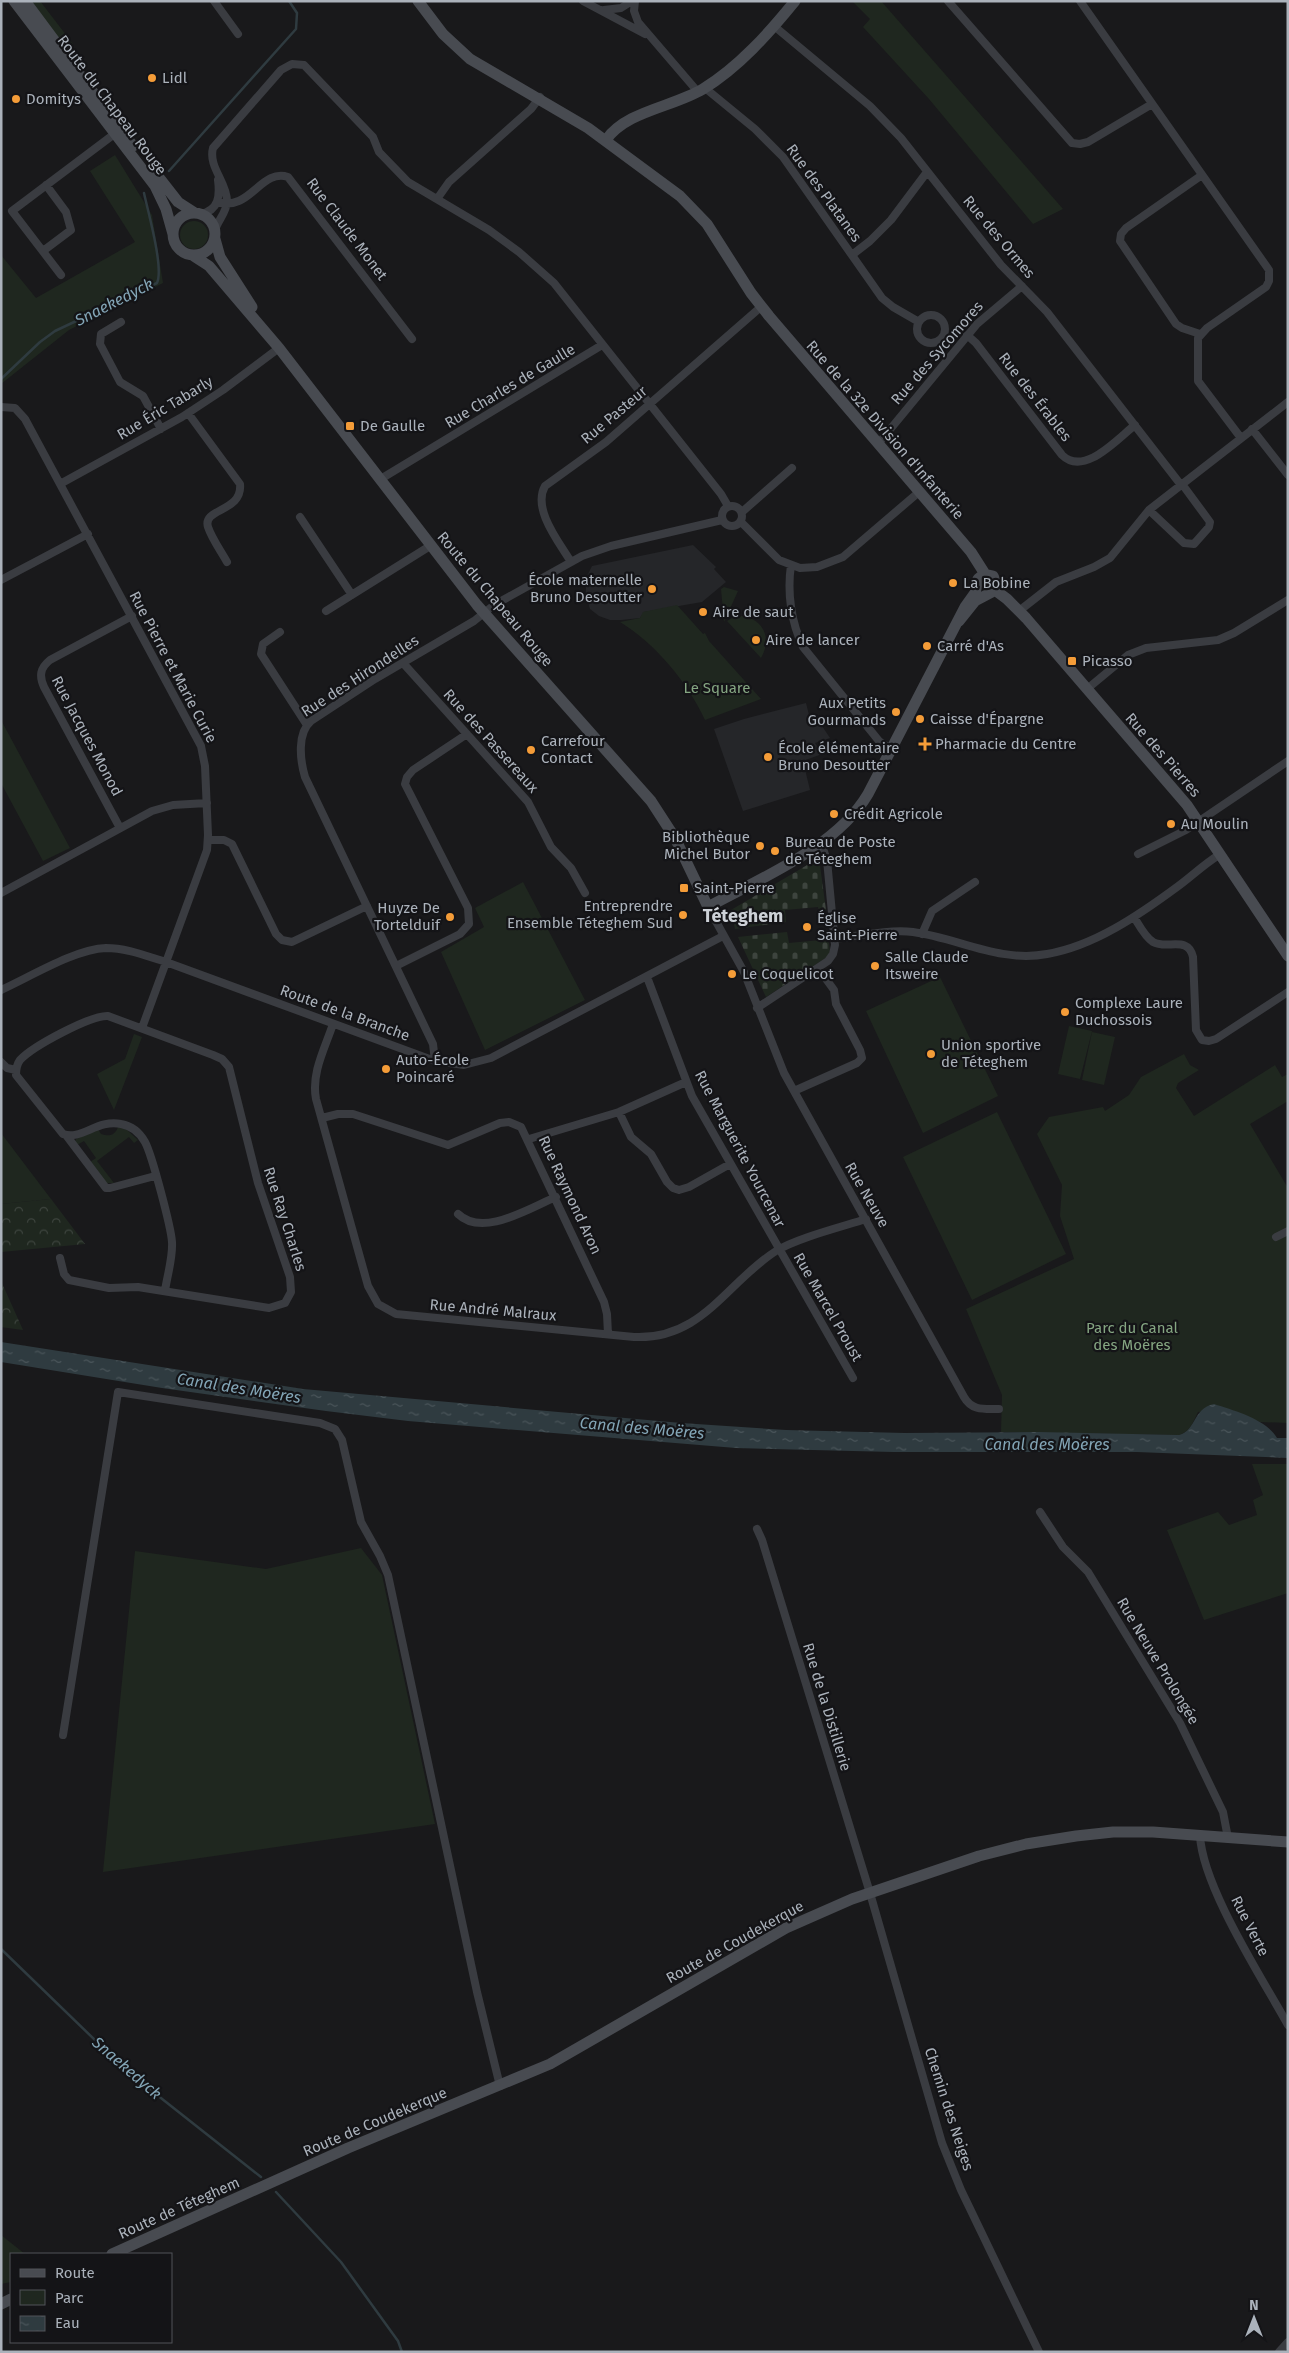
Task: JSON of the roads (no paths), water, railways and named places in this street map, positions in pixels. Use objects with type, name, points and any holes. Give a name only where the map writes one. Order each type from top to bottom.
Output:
[{"type":"main road","name":"Route du Chapeau Rouge","points":[[14,1],[118,132],[177,201],[184,208],[198,214]]},
{"type":"main road","name":"Route du Chapeau Rouge","points":[[25,1],[155,186],[168,214],[173,234]]},
{"type":"main road","name":"Rue de la 32e Division d'Infanterie","points":[[418,1],[443,34],[466,56],[540,97]]},
{"type":"main road","name":"Rue de la 32e Division d'Infanterie","points":[[425,1],[448,32],[468,51],[608,138],[673,183],[702,210],[728,245],[762,306],[774,322],[976,558],[985,574]]},
{"type":"main road","points":[[608,138],[625,121],[702,90],[731,68],[774,26],[795,1]]},
{"type":"main road","points":[[187,214],[198,214],[211,221],[215,235],[206,252],[192,255],[184,253],[178,247],[173,234],[175,226],[187,214]]},
{"type":"main road","name":"Route du Chapeau Rouge","points":[[215,235],[218,254],[279,348]]},
{"type":"main road","name":"Route du Chapeau Rouge","points":[[192,255],[209,266],[279,348],[430,546],[484,613],[651,801],[675,838],[708,907]]},
{"type":"main road","points":[[708,907],[821,843],[844,825],[858,810],[891,750],[959,621],[977,588],[978,579],[985,574],[995,579],[991,592],[973,602],[959,621]]},
{"type":"main road","points":[[977,588],[982,593],[991,592]]},
{"type":"main road","name":"Rue des Pierres","points":[[991,592],[1019,611],[1176,792],[1288,956]]},
{"type":"main road","name":"Route de Coudekerque","points":[[258,2189],[364,2142],[500,2086],[574,2051],[791,1925],[870,1893],[968,1860],[1050,1840],[1120,1832],[1200,1835],[1288,1842]]},
{"type":"main road","name":"Route de Téteghem","points":[[114,2253],[258,2189]]},
{"type":"street","points":[[214,1],[238,34]]},
{"type":"street","points":[[583,1],[651,38]]},
{"type":"street","points":[[600,10],[617,9],[633,1]]},
{"type":"street","name":"Rue des Platanes","points":[[633,1],[635,17],[651,38],[702,90],[755,129],[783,157],[886,302],[919,322]]},
{"type":"street","points":[[948,1],[952,8],[1072,143],[1088,142],[1152,104]]},
{"type":"street","points":[[1080,1],[1267,268],[1270,277],[1268,285],[1200,334],[1198,342],[1198,381],[1241,438]]},
{"type":"street","name":"Rue des Ormes","points":[[774,26],[875,111],[901,138],[998,261],[1047,312],[1182,484],[1210,522],[1209,527],[1194,544],[1184,544],[1149,510]]},
{"type":"street","points":[[198,214],[211,210],[218,202],[219,191],[212,155],[214,146],[280,70],[288,64],[298,64],[306,67],[372,135],[379,152],[404,179],[498,236],[559,289],[728,506],[736,507],[742,512]]},
{"type":"street","points":[[437,199],[449,182],[529,111],[540,97]]},
{"type":"street","points":[[61,275],[12,211],[118,132]]},
{"type":"street","points":[[215,235],[227,204],[226,192],[216,171]]},
{"type":"street","name":"Rue des Platanes","points":[[852,255],[870,241],[891,220],[927,172]]},
{"type":"street","points":[[1200,334],[1178,325],[1120,241],[1121,234],[1126,228],[1202,175]]},
{"type":"street","name":"Rue Claude Monet","points":[[227,204],[240,201],[275,176],[288,177],[412,339]]},
{"type":"street","points":[[43,251],[71,230],[66,212],[46,185]]},
{"type":"street","points":[[218,202],[227,204]]},
{"type":"street","name":"Rue des Sycomores","points":[[878,444],[967,336],[990,311],[1022,286]]},
{"type":"street","name":"Rue Pasteur","points":[[571,562],[542,509],[543,491],[550,481],[606,442],[762,306]]},
{"type":"street","points":[[121,322],[101,334],[100,344],[120,382],[143,396],[161,429]]},
{"type":"street","name":"Rue des Érables","points":[[967,336],[976,343],[1062,455],[1070,461],[1078,463],[1090,460],[1135,425]]},
{"type":"street","name":"Rue Charles de Gaulle","points":[[379,480],[602,345]]},
{"type":"street","name":"Rue Éric Tabarly","points":[[60,484],[188,413],[228,387],[279,348]]},
{"type":"street","points":[[1019,611],[1053,584],[1094,567],[1110,558],[1149,510],[1288,402]]},
{"type":"street","points":[[1,407],[12,407],[23,415],[88,534],[1,580]]},
{"type":"street","points":[[188,413],[239,482],[240,491],[238,499],[212,514],[208,521],[209,528],[227,562]]},
{"type":"street","points":[[1252,429],[1288,475]]},
{"type":"street","points":[[792,468],[742,512],[741,522],[772,555],[791,565],[813,568],[835,562],[920,492]]},
{"type":"street","points":[[728,506],[722,512],[722,520],[731,526],[741,522]]},
{"type":"street","points":[[300,517],[352,595]]},
{"type":"street","name":"Rue des Hirondelles","points":[[435,1061],[435,1046],[304,774],[301,738],[307,725],[403,663],[571,562],[611,546],[722,520]]},
{"type":"street","name":"Rue Pierre et Marie Curie","points":[[88,534],[201,746],[205,762],[208,840],[206,853],[166,962]]},
{"type":"street","points":[[326,611],[430,546]]},
{"type":"street","points":[[791,565],[789,594],[797,631],[803,647],[879,741],[891,750]]},
{"type":"street","points":[[1086,689],[1135,651],[1223,639],[1288,600]]},
{"type":"street","name":"Rue Jacques Monod","points":[[120,828],[44,687],[40,673],[43,666],[50,660],[132,616]]},
{"type":"street","points":[[280,632],[263,644],[261,654],[307,725]]},
{"type":"street","name":"Rue des Passereaux","points":[[403,663],[528,802],[551,847],[571,868],[585,893]]},
{"type":"street","points":[[396,966],[460,934],[469,924],[468,908],[406,784],[411,772],[467,734]]},
{"type":"street","points":[[1138,854],[1198,822],[1288,761]]},
{"type":"street","points":[[1,892],[161,808],[207,802]]},
{"type":"street","points":[[208,840],[224,840],[232,844],[276,934],[282,940],[292,942],[367,906]]},
{"type":"street","points":[[757,1008],[818,968],[832,956],[835,948],[827,860],[821,843]]},
{"type":"street","points":[[834,939],[906,931],[999,954],[1018,956],[1045,955],[1075,946],[1134,917],[1219,855]]},
{"type":"street","points":[[922,934],[932,911],[975,882]]},
{"type":"street","name":"Rue Neuve","points":[[708,907],[740,966],[779,1062],[794,1091],[966,1400],[976,1408],[999,1409]]},
{"type":"street","points":[[1134,917],[1153,942],[1160,944],[1182,944],[1190,949],[1193,957],[1196,1030],[1202,1040],[1216,1039],[1288,992]]},
{"type":"street","name":"Route de la Branche","points":[[1,990],[72,956],[97,949],[129,951],[166,962],[435,1061],[464,1065],[487,1060],[723,936]]},
{"type":"street","points":[[155,1176],[106,1188],[66,1135],[58,1130],[19,1079],[16,1070],[20,1060],[40,1044],[97,1017],[108,1016],[142,1028],[166,962]]},
{"type":"street","points":[[794,1091],[857,1063],[862,1058],[860,1050],[836,1004],[834,990],[818,968]]},
{"type":"street","name":"Rue Marguerite Yourcenar","points":[[647,977],[686,1082],[779,1250]]},
{"type":"street","name":"Rue André Malraux","points":[[333,1024],[315,1078],[315,1094],[368,1286],[373,1297],[381,1306],[396,1314],[650,1337],[678,1330],[700,1317],[779,1250],[866,1219]]},
{"type":"street","name":"Rue Ray Charles","points":[[60,1258],[65,1276],[73,1282],[109,1288],[138,1287],[269,1308],[285,1303],[290,1295],[291,1288],[280,1246],[258,1183],[230,1070],[218,1057],[142,1028]]},
{"type":"street","points":[[1,1062],[7,1068],[16,1070]]},
{"type":"street","points":[[528,1139],[620,1112],[686,1082]]},
{"type":"street","points":[[620,1112],[631,1137],[651,1154],[667,1182],[673,1188],[686,1188],[730,1164]]},
{"type":"street","name":"Rue Raymond Aron","points":[[322,1118],[338,1114],[353,1114],[446,1145],[452,1145],[506,1122],[521,1127],[556,1197],[605,1305],[608,1334]]},
{"type":"street","points":[[66,1135],[77,1135],[104,1123],[128,1126],[137,1132],[146,1144],[172,1240],[164,1291]]},
{"type":"street","points":[[458,1214],[473,1224],[491,1224],[556,1197]]},
{"type":"street","points":[[1276,1237],[1288,1231]]},
{"type":"street","name":"Rue Marcel Proust","points":[[779,1250],[853,1378]]},
{"type":"street","points":[[64,1735],[118,1392],[325,1424],[335,1429],[342,1440],[361,1522],[388,1575],[477,1992],[500,2086]]},
{"type":"street","name":"Rue Neuve Prolongée","points":[[1040,1512],[1061,1545],[1086,1569],[1177,1717],[1223,1812],[1228,1838]]},
{"type":"street","name":"Rue de la Distillerie","points":[[757,1529],[762,1540],[870,1893]]},
{"type":"street","name":"Rue Verte","points":[[1200,1835],[1203,1858],[1221,1900],[1288,2025]]},
{"type":"street","name":"Chemin des Neiges","points":[[870,1893],[945,2153],[1039,2352]]},
{"type":"street","points":[[1279,2352],[1288,2342]]},
{"type":"water","name":"Canal des Moëres","points":[[1,1342],[303,1389],[681,1423],[786,1430],[1179,1435],[1189,1429],[1202,1410],[1214,1404],[1258,1421],[1272,1431],[1277,1438],[1288,1438],[1288,1458],[1137,1452],[894,1452],[736,1448],[408,1421],[162,1388],[1,1362]]},
{"type":"waterway","name":"Snaekedyck","points":[[169,171],[296,29],[297,13],[289,1]]},
{"type":"waterway","name":"Snaekedyck","points":[[1,379],[40,342],[55,331],[157,283],[159,276],[157,253],[144,193]]},
{"type":"waterway","name":"Snaekedyck","points":[[1,1949],[128,2072],[261,2177]]},
{"type":"waterway","name":"Snaekedyck","points":[[276,2192],[341,2262],[398,2341],[402,2352]]},
{"type":"place","name":"Lidl","points":[[152,78]]},
{"type":"place","name":"Domitys","points":[[16,99]]},
{"type":"place","name":"De Gaulle","points":[[350,426]]},
{"type":"place","name":"La Bobine","points":[[953,583]]},
{"type":"place","name":"École maternelle Bruno Desoutter","points":[[652,589]]},
{"type":"place","name":"Aire de saut","points":[[703,612]]},
{"type":"place","name":"Aire de lancer","points":[[756,640]]},
{"type":"place","name":"Carré d'As","points":[[927,646]]},
{"type":"place","name":"Picasso","points":[[1072,661]]},
{"type":"place","name":"Aux Petits Gourmands","points":[[896,712]]},
{"type":"place","name":"Caisse d'Épargne","points":[[920,719]]},
{"type":"place","name":"Pharmacie du Centre","points":[[925,744]]},
{"type":"place","name":"Carrefour Contact","points":[[531,750]]},
{"type":"place","name":"École élémentaire Bruno Desoutter","points":[[768,757]]},
{"type":"place","name":"Crédit Agricole","points":[[834,814]]},
{"type":"place","name":"Au Moulin","points":[[1171,824]]},
{"type":"place","name":"Bibliothèque Michel Butor","points":[[760,846]]},
{"type":"place","name":"Bureau de Poste de Téteghem","points":[[775,851]]},
{"type":"place","name":"Saint-Pierre","points":[[684,888]]},
{"type":"place","name":"Entreprendre Ensemble Téteghem Sud","points":[[683,915]]},
{"type":"place","name":"Huyze De Tortelduif","points":[[450,917]]},
{"type":"place","name":"Église Saint-Pierre","points":[[807,927]]},
{"type":"place","name":"Salle Claude Itsweire","points":[[875,966]]},
{"type":"place","name":"Le Coquelicot","points":[[732,974]]},
{"type":"place","name":"Complexe Laure Duchossois","points":[[1065,1012]]},
{"type":"place","name":"Union sportive de Téteghem","points":[[931,1054]]},
{"type":"place","name":"Auto-École Poincaré","points":[[386,1069]]},
{"type":"district","name":"Téteghem","points":[[743,916]]},
{"type":"park label","name":"Le Square","points":[[717,688]]},
{"type":"park label","name":"Parc du Canal des Moëres","points":[[1132,1336]]}]
